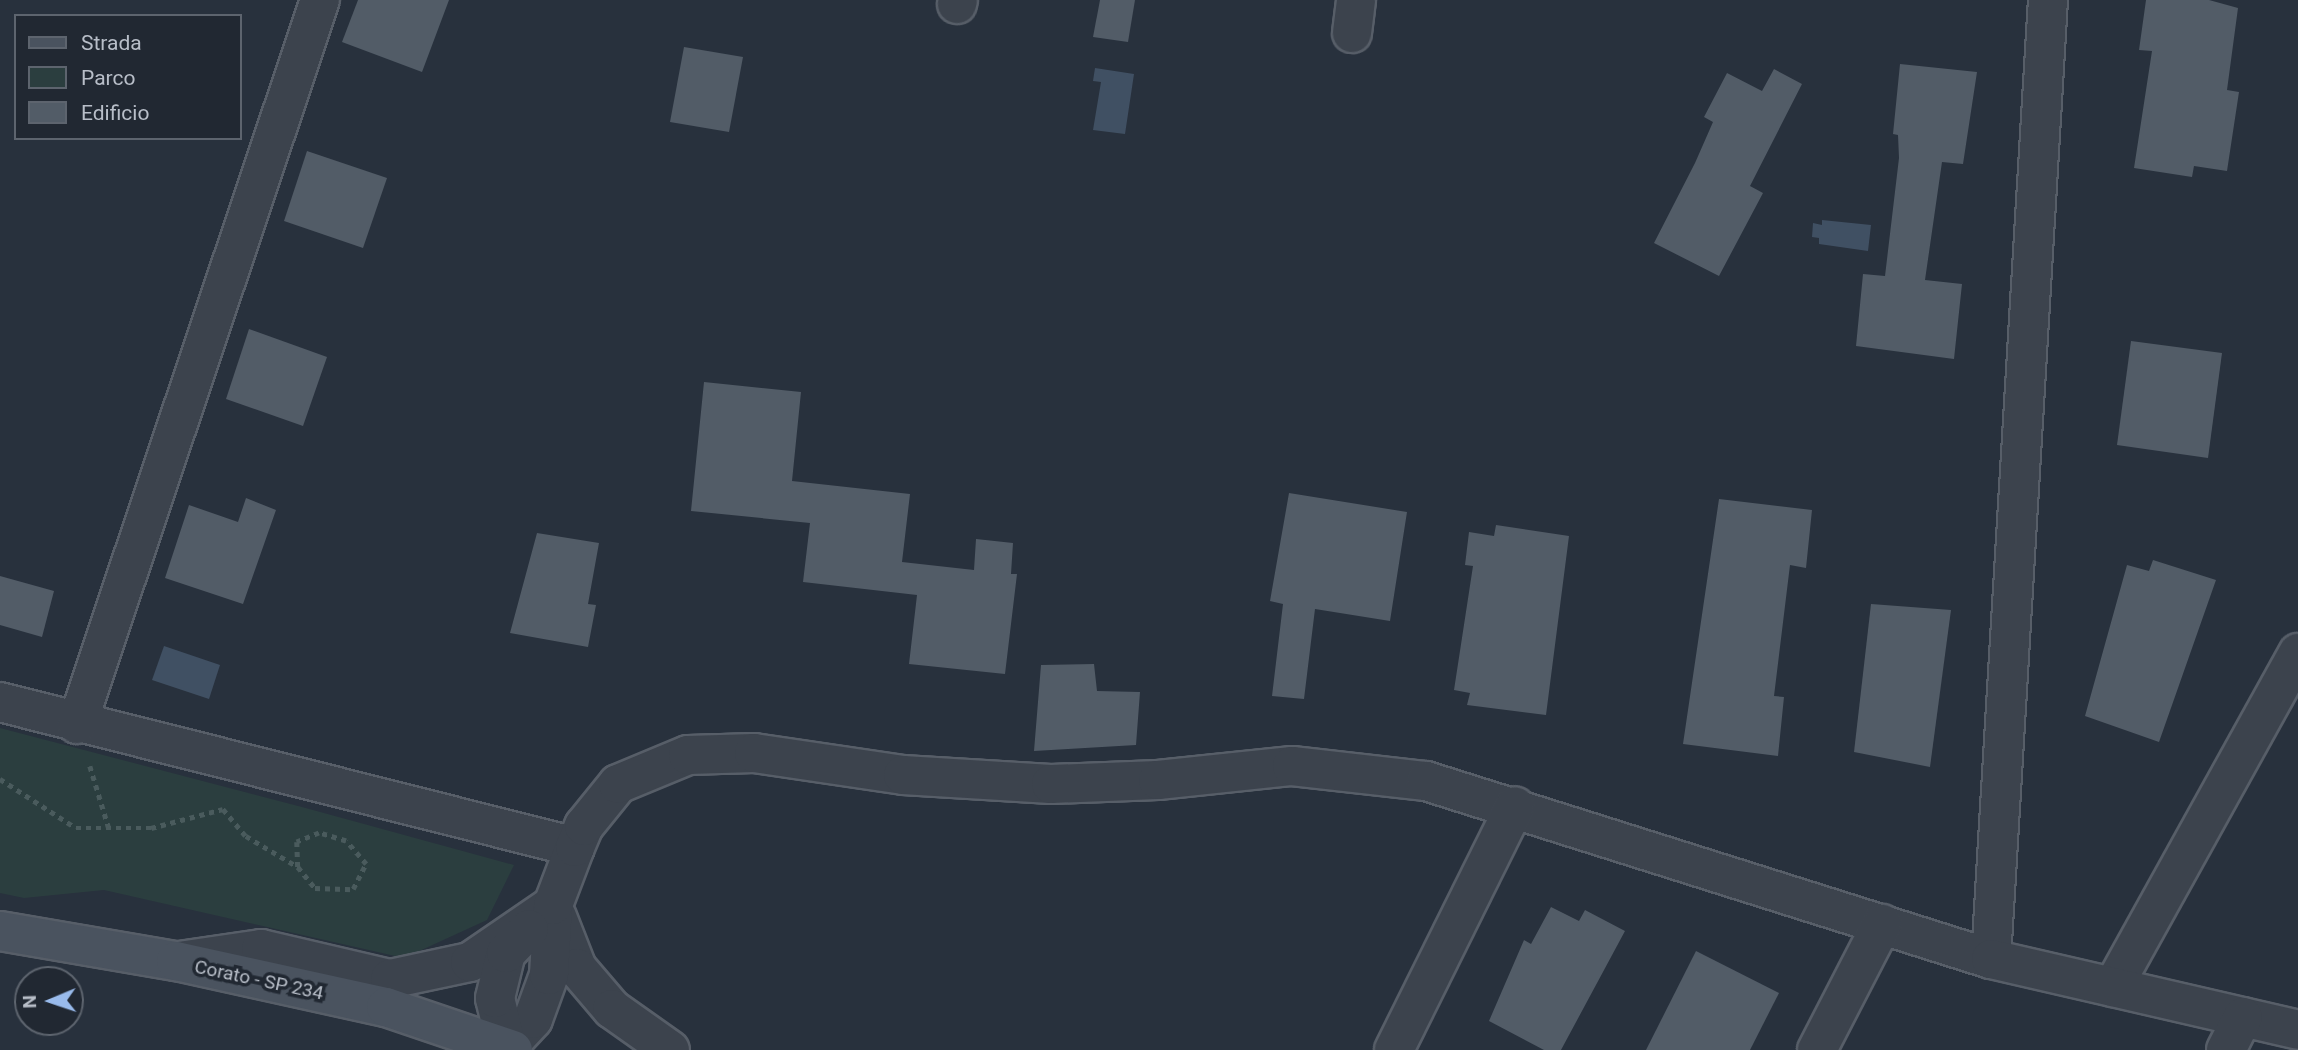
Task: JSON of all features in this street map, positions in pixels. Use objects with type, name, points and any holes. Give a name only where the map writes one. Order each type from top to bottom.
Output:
[{"type":"main road","name":"Corato - SP 234","points":[[0,931],[176,961],[386,1007],[510,1049]]},
{"type":"street","points":[[77,724],[320,0]]},
{"type":"street","points":[[1991,959],[2048,0]]},
{"type":"street","points":[[2113,987],[2298,653]]},
{"type":"street","points":[[0,702],[77,724],[575,847]]},
{"type":"street","points":[[510,1049],[533,1019],[549,975],[552,905],[575,847],[584,826],[618,784],[688,755],[754,753],[902,775],[1051,784],[1292,766],[1367,770],[1515,806],[1991,959],[2113,987],[2234,1034],[2298,1030]]},
{"type":"street","points":[[1394,1050],[1515,806]]},
{"type":"street","points":[[176,961],[261,949],[390,979],[470,962],[552,905]]},
{"type":"street","points":[[552,905],[577,968],[612,1009],[670,1050]]},
{"type":"street","points":[[1817,1050],[1882,924]]},
{"type":"path","points":[[77,724],[110,832]]},
{"type":"path","points":[[0,779],[76,828],[110,832],[151,828],[223,810],[246,836],[298,867],[315,888],[353,889],[366,864],[346,841],[318,834],[298,842],[298,867]]},
{"type":"green space","points":[[0,728],[514,865],[487,920],[404,958],[104,890],[24,898],[0,893]]},
{"type":"water","points":[[1095,68],[1134,74],[1125,134],[1093,130],[1101,82],[1093,81]]},
{"type":"water","points":[[1822,220],[1871,225],[1868,251],[1819,244],[1819,238],[1812,237],[1813,223],[1822,225]]},
{"type":"water","points":[[164,646],[220,665],[209,699],[152,680]]},
{"type":"building","points":[[358,0],[449,0],[422,72],[342,42]]},
{"type":"building","points":[[1100,0],[1135,0],[1128,42],[1093,37]]},
{"type":"building","points":[[2146,0],[2209,0],[2238,8],[2227,90],[2239,92],[2227,171],[2194,166],[2192,177],[2134,168],[2152,51],[2139,50]]},
{"type":"building","points":[[684,47],[743,57],[729,132],[670,122]]},
{"type":"building","points":[[1900,64],[1977,72],[1963,164],[1942,162],[1925,280],[1962,284],[1954,359],[1856,346],[1863,274],[1885,276],[1899,158],[1898,135],[1893,134]]},
{"type":"building","points":[[1774,69],[1802,84],[1750,186],[1763,193],[1719,276],[1654,243],[1713,122],[1704,117],[1727,73],[1762,91]]},
{"type":"building","points":[[307,151],[387,178],[363,248],[284,221]]},
{"type":"building","points":[[249,329],[327,357],[303,426],[226,399]]},
{"type":"building","points":[[2131,341],[2222,353],[2208,458],[2117,445]]},
{"type":"building","points":[[704,382],[801,392],[792,481],[910,494],[902,562],[974,570],[976,539],[1013,543],[1011,574],[1017,574],[1005,674],[909,664],[917,595],[803,582],[810,523],[691,511]]},
{"type":"building","points":[[1289,493],[1407,512],[1390,621],[1315,609],[1304,699],[1272,696],[1283,604],[1270,601]]},
{"type":"building","points":[[246,498],[276,510],[243,604],[165,578],[189,505],[238,522]]},
{"type":"building","points":[[1719,499],[1812,510],[1806,568],[1790,565],[1774,696],[1784,697],[1778,756],[1683,744]]},
{"type":"building","points":[[1496,525],[1569,536],[1546,715],[1467,705],[1470,693],[1454,690],[1473,566],[1465,565],[1469,532],[1494,536]]},
{"type":"building","points":[[537,533],[599,543],[588,604],[596,605],[588,647],[510,633]]},
{"type":"building","points":[[2153,560],[2216,580],[2159,742],[2085,716],[2127,565],[2149,571]]},
{"type":"building","points":[[0,576],[54,591],[42,637],[0,625]]},
{"type":"building","points":[[1871,604],[1951,610],[1930,767],[1854,752]]},
{"type":"building","points":[[1094,664],[1097,691],[1140,692],[1136,745],[1034,751],[1041,665]]},
{"type":"building","points":[[1551,907],[1579,921],[1585,910],[1625,931],[1561,1050],[1544,1050],[1489,1021],[1524,940],[1531,944]]},
{"type":"building","points":[[1696,951],[1779,993],[1750,1050],[1646,1050]]}]
